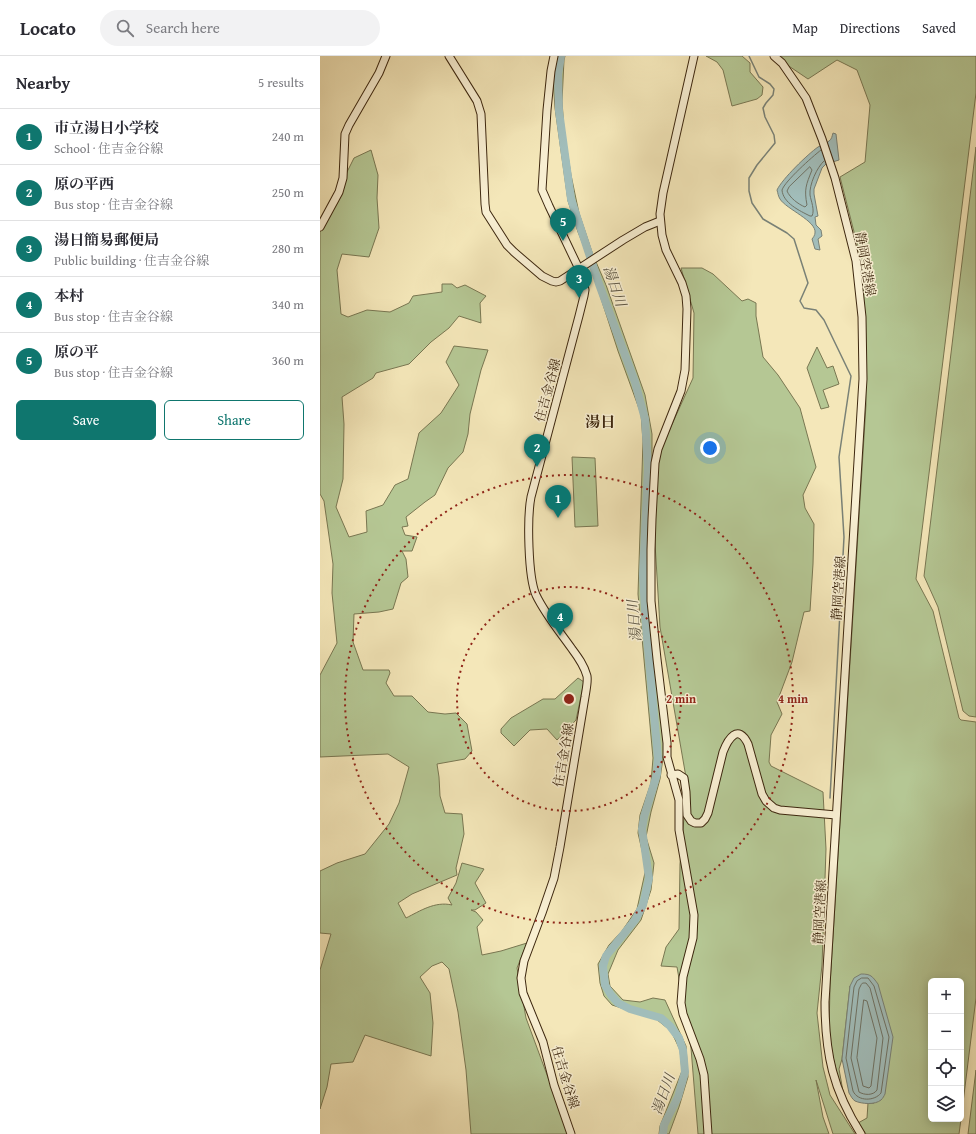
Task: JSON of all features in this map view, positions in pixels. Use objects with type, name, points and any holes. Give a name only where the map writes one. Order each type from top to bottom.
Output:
[{"type":"main road","points":[[320,227],[339,192],[343,178],[345,134],[379,73],[386,56]]},
{"type":"main road","points":[[449,56],[479,107],[481,114],[486,212],[511,250],[542,276],[552,282],[560,282],[645,227],[660,221]]},
{"type":"main road","name":"住吉金谷線","points":[[554,56],[551,72],[542,190],[579,269],[583,280],[584,296],[531,497],[529,513],[532,581],[536,594],[582,663],[587,677],[585,697],[554,878],[524,961],[521,978],[523,993],[543,1042],[554,1085],[572,1134]]},
{"type":"main road","points":[[694,56],[660,214],[662,235],[666,250],[682,283],[686,296],[687,309],[685,370],[681,391],[658,449],[655,463],[651,550],[652,616],[667,743],[667,757],[679,800],[679,830],[694,915],[693,938],[683,977],[681,1003],[683,1014],[704,1075],[708,1134]]},
{"type":"main road","name":"静岡空港線","points":[[774,56],[782,63],[806,98],[833,170],[856,261],[862,317],[863,379],[825,1002],[825,1025],[829,1060],[838,1091],[847,1111],[861,1134]]},
{"type":"main road","points":[[671,775],[678,774],[684,778],[687,815],[691,821],[696,823],[701,822],[705,819],[708,813],[726,743],[734,734],[739,734],[748,744],[762,794],[766,801],[774,808],[780,810],[836,815]]},
{"type":"green space","points":[[556,56],[565,56],[562,101],[564,130],[579,213],[645,395],[652,434],[648,533],[665,744],[660,779],[646,837],[654,863],[651,890],[641,920],[618,950],[608,974],[610,986],[623,1000],[640,1002],[653,998],[665,1000],[686,1046],[688,1077],[669,1134],[659,1134],[660,1126],[682,1071],[680,1050],[671,1031],[656,1019],[612,1005],[604,996],[600,983],[598,964],[609,945],[622,931],[637,909],[646,868],[638,833],[640,815],[651,783],[653,758],[638,594],[643,441],[641,414],[618,351],[568,201],[555,108],[553,79]]},
{"type":"green space","points":[[706,56],[742,56],[750,63],[750,72],[763,87],[762,95],[757,99],[732,106],[723,70],[717,62]]},
{"type":"green space","points":[[774,56],[976,56],[976,93],[916,579],[933,611],[959,718],[961,720],[976,722],[976,998],[964,1095],[964,978],[928,978],[928,1122],[961,1122],[959,1134],[866,1134],[858,1123],[867,1118],[868,1103],[874,1103],[850,986],[842,1059],[839,1069],[844,1097],[831,1047],[829,1024],[830,985],[866,405],[862,263],[840,177],[865,162],[870,105],[857,70],[837,60],[808,79]]},
{"type":"green space","points":[[976,147],[976,717],[969,716],[963,711],[938,607],[924,576]]},
{"type":"green space","points":[[371,150],[378,175],[377,198],[379,228],[369,257],[342,254],[337,270],[341,314],[348,317],[367,310],[390,312],[409,303],[413,296],[442,292],[442,284],[452,284],[457,288],[465,285],[486,296],[480,303],[481,323],[459,316],[449,328],[431,342],[409,364],[376,373],[373,378],[342,397],[344,424],[343,479],[336,507],[349,537],[367,532],[366,511],[383,505],[395,485],[408,479],[419,433],[441,413],[459,385],[446,362],[454,346],[488,350],[481,370],[470,414],[468,434],[463,452],[448,468],[435,495],[406,517],[408,526],[402,527],[405,535],[417,537],[412,551],[402,551],[406,559],[408,577],[401,583],[393,609],[354,614],[353,642],[363,670],[389,670],[390,673],[386,683],[394,696],[412,696],[428,712],[445,714],[456,713],[467,724],[472,751],[465,759],[437,764],[440,796],[445,813],[462,814],[464,834],[456,868],[457,875],[412,894],[398,903],[406,918],[422,910],[440,904],[452,905],[448,898],[456,883],[462,863],[484,869],[475,883],[486,903],[475,910],[471,910],[476,912],[483,920],[477,927],[482,955],[527,943],[517,968],[526,1018],[567,1129],[567,1134],[471,1134],[466,1070],[458,1012],[449,969],[442,962],[432,966],[420,977],[430,993],[433,1023],[431,1056],[365,1035],[353,1062],[331,1064],[327,1087],[320,1109],[320,970],[331,934],[320,933],[320,871],[337,863],[365,854],[389,824],[399,803],[409,767],[388,754],[320,757],[320,675],[337,643],[332,593],[333,564],[324,501],[320,494],[320,226],[354,158]]},
{"type":"green space","points":[[681,268],[702,268],[713,274],[742,301],[748,299],[756,303],[756,316],[763,357],[778,375],[800,408],[816,467],[803,495],[805,508],[814,524],[810,611],[804,612],[792,662],[777,702],[782,714],[771,735],[769,762],[771,766],[823,792],[826,849],[822,965],[817,1013],[823,1067],[830,1095],[855,1134],[833,1134],[816,1080],[823,1117],[829,1134],[698,1134],[691,1048],[677,967],[661,966],[666,947],[679,929],[680,864],[687,783],[660,627],[654,526],[659,453],[693,378],[694,313]]},
{"type":"green space","points":[[817,347],[827,368],[833,366],[839,384],[823,390],[829,407],[821,409],[807,368]]},
{"type":"green space","points":[[572,457],[595,458],[598,526],[575,527]]},
{"type":"green space","points":[[578,678],[584,682],[576,720],[557,740],[547,729],[530,730],[514,746],[501,733],[501,729],[511,718],[543,699],[555,699]]},
{"type":"green space","points":[[976,1070],[976,1134],[968,1134]]},
{"type":"water","points":[[833,133],[836,134],[839,160],[826,164],[822,168],[814,189],[818,216],[815,217],[816,225],[821,230],[822,236],[818,239],[820,250],[815,249],[812,239],[815,233],[811,224],[783,203],[779,198],[777,190],[790,173],[802,161],[818,147],[830,140]]},
{"type":"water","points":[[861,974],[871,976],[878,984],[893,1037],[885,1094],[881,1100],[872,1103],[855,1101],[849,1093],[842,1059],[850,986],[854,978]]},
{"type":"waterway","name":"湯日川","points":[[561,56],[558,74],[559,111],[571,199],[599,284],[635,382],[645,419],[648,467],[643,575],[646,627],[658,758],[657,774],[644,817],[642,829],[649,878],[643,905],[635,920],[606,956],[603,966],[605,985],[618,1003],[630,1009],[661,1018],[670,1026],[679,1038],[683,1050],[685,1072],[678,1097],[664,1125],[663,1134]]},
{"type":"waterway","points":[[749,56],[759,77],[770,84],[774,89],[773,95],[763,108],[765,117],[774,135],[775,143],[757,165],[749,178],[749,191],[752,203],[763,219],[787,233],[794,239],[808,283],[800,301],[804,308],[816,310],[824,320],[851,376],[839,457],[844,537],[830,798]]},
{"type":"place","name":"原の平","points":[[563,241]]},
{"type":"place","name":"湯日簡易郵便局","points":[[579,298]]},
{"type":"place","name":"原の平西","points":[[537,467]]},
{"type":"place","name":"市立湯日小学校","points":[[558,518]]},
{"type":"place","name":"本村","points":[[560,636]]},
{"type":"district","name":"湯日","points":[[600,422]]}]
